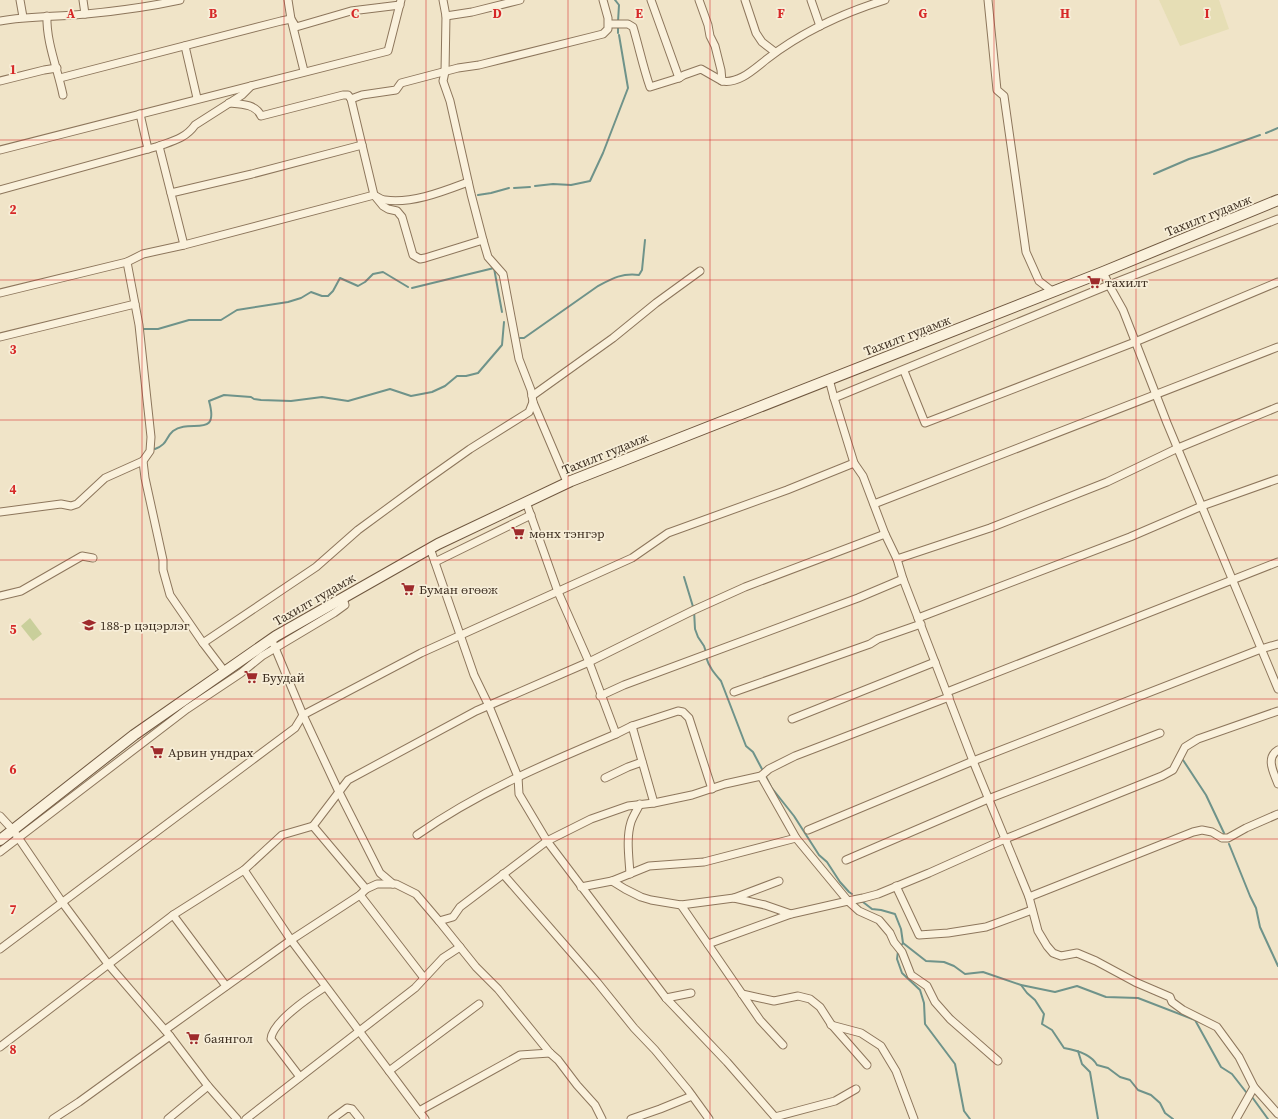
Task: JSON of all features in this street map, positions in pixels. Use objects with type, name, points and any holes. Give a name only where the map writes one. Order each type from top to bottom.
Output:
[{"type":"main road","name":"Тахилт гудамж","points":[[0,840],[16,834],[100,769],[134,735],[225,672],[343,598],[430,548],[567,482],[1103,272],[1278,200]]},
{"type":"street","points":[[20,0],[23,17]]},
{"type":"street","points":[[83,0],[85,14]]},
{"type":"street","points":[[0,21],[23,17],[85,14],[180,0]]},
{"type":"street","points":[[288,0],[291,19],[304,71]]},
{"type":"street","points":[[443,0],[446,16],[445,72],[443,82],[450,101],[468,182],[488,257],[503,274],[519,359],[533,399],[567,482]]},
{"type":"street","points":[[446,16],[472,12],[520,0]]},
{"type":"street","points":[[351,99],[355,96],[396,90],[401,83],[603,34],[608,29],[609,24],[603,0]]},
{"type":"street","points":[[651,0],[679,78]]},
{"type":"street","points":[[699,0],[708,25],[710,36],[715,46],[722,81]]},
{"type":"street","points":[[745,0],[756,33],[762,42],[775,52]]},
{"type":"street","points":[[811,0],[820,26]]},
{"type":"street","points":[[609,24],[628,24],[633,27],[650,87],[702,69],[722,81],[728,82],[735,81],[775,52],[836,17],[875,1],[885,0]]},
{"type":"street","points":[[988,0],[997,90],[1004,96],[1026,252],[1039,281],[1052,292]]},
{"type":"street","points":[[0,150],[388,50],[401,2],[350,11],[296,28],[291,19]]},
{"type":"street","points":[[47,16],[46,27],[60,78],[63,95]]},
{"type":"street","points":[[60,78],[241,30],[291,19]]},
{"type":"street","points":[[185,46],[197,98]]},
{"type":"street","points":[[0,81],[57,68]]},
{"type":"street","points":[[0,190],[159,146],[183,137],[190,132],[195,125],[242,95],[250,86]]},
{"type":"street","points":[[229,103],[252,106],[259,110],[261,116],[348,95],[351,99],[374,195],[383,206],[397,211],[402,217],[411,252],[416,257],[425,258],[483,240]]},
{"type":"street","points":[[140,114],[148,149]]},
{"type":"street","points":[[170,193],[252,174],[362,145]]},
{"type":"street","points":[[159,146],[184,244]]},
{"type":"street","points":[[0,293],[127,262],[143,254],[374,195],[384,200],[402,201],[438,193],[468,182]]},
{"type":"street","points":[[834,398],[1109,285],[1278,219]]},
{"type":"street","points":[[0,512],[61,504],[71,506],[77,504],[105,478],[143,461],[150,451],[151,437],[135,304],[127,262]]},
{"type":"street","points":[[203,643],[316,567],[358,530],[404,495],[470,449],[529,412],[533,399],[656,303],[700,271]]},
{"type":"street","points":[[1103,272],[1123,310],[1178,448],[1278,689]]},
{"type":"street","points":[[904,370],[924,423],[1135,342],[1278,282]]},
{"type":"street","points":[[0,337],[135,304]]},
{"type":"street","points":[[874,504],[1278,347]]},
{"type":"street","points":[[829,379],[854,463],[863,476],[885,534],[897,559],[903,579],[973,761],[1029,897],[1038,931],[1053,953],[1061,956],[1077,953],[1096,961],[1135,982],[1170,997],[1172,1002],[1183,1010],[1217,1027],[1239,1057],[1254,1087],[1278,1114]]},
{"type":"street","points":[[897,559],[990,528],[1107,482],[1178,448],[1278,407]]},
{"type":"street","points":[[143,461],[145,478],[170,595],[225,672]]},
{"type":"street","points":[[0,949],[295,728],[303,715],[421,653],[632,558],[668,532],[786,490],[854,463]]},
{"type":"street","points":[[734,692],[870,644],[878,638],[1130,537],[1202,506],[1278,479]]},
{"type":"street","points":[[526,502],[558,592],[589,662],[600,696],[616,734]]},
{"type":"street","points":[[434,562],[531,516]]},
{"type":"street","points":[[0,1047],[173,915],[244,870],[282,835],[313,826],[348,780],[476,711],[589,662],[694,610],[745,587],[885,534]]},
{"type":"street","points":[[430,548],[474,675],[489,706],[518,777],[519,794],[547,841],[666,998],[728,1062],[775,1117],[835,1101],[856,1090]]},
{"type":"street","points":[[0,596],[21,591],[82,556],[93,558]]},
{"type":"street","points":[[439,921],[453,917],[460,907],[547,841],[591,819],[628,806],[654,803],[692,795],[726,784],[761,776],[769,769],[794,756],[1278,562]]},
{"type":"street","points":[[600,696],[624,685],[858,598],[903,579]]},
{"type":"street","points":[[100,769],[139,745],[187,709],[241,673],[273,643],[303,715],[339,792],[380,873],[393,884]]},
{"type":"street","points":[[808,830],[973,761],[1261,649],[1278,644]]},
{"type":"street","points":[[792,719],[935,662]]},
{"type":"street","points":[[417,835],[439,820],[484,794],[518,777],[632,726],[678,711],[684,712],[689,718],[712,789]]},
{"type":"street","points":[[708,944],[791,914],[863,898],[929,873],[1005,840],[1162,776],[1173,770],[1186,747],[1198,739],[1278,711]]},
{"type":"street","points":[[632,726],[654,803]]},
{"type":"street","points":[[846,860],[988,799],[1160,733]]},
{"type":"street","points":[[134,735],[139,745]]},
{"type":"street","points":[[1278,750],[1273,755],[1271,760],[1278,784]]},
{"type":"street","points":[[605,778],[628,766],[642,762]]},
{"type":"street","points":[[761,776],[796,838],[810,853],[848,901],[859,911],[879,920],[890,933],[894,942],[902,952],[911,975],[927,986],[935,1002],[950,1019],[998,1061]]},
{"type":"street","points":[[630,874],[628,848],[631,821],[640,804]]},
{"type":"street","points":[[1029,897],[1193,832],[1202,830],[1212,832],[1222,838],[1228,838],[1246,828],[1278,814]]},
{"type":"street","points":[[1,818],[16,834],[62,902],[108,964],[167,1033],[208,1086],[237,1119]]},
{"type":"street","points":[[313,826],[366,889]]},
{"type":"street","points":[[0,852],[16,834]]},
{"type":"street","points":[[581,887],[612,881],[649,866],[704,862],[796,838]]},
{"type":"street","points":[[244,870],[291,940],[325,987],[425,1119]]},
{"type":"street","points":[[503,874],[597,982],[634,1028],[655,1050],[709,1119]]},
{"type":"street","points":[[612,881],[641,897],[681,904],[734,898],[779,881]]},
{"type":"street","points":[[53,1119],[79,1102],[226,986],[291,940],[360,895],[366,889],[377,884],[396,884],[416,894],[476,967],[498,989],[550,1053],[558,1060],[577,1085],[595,1105],[602,1119]]},
{"type":"street","points":[[896,886],[919,935],[948,933],[986,927],[1032,910]]},
{"type":"street","points":[[360,895],[424,978]]},
{"type":"street","points":[[734,898],[765,905],[791,914]]},
{"type":"street","points":[[681,904],[760,1020],[783,1045]]},
{"type":"street","points":[[173,915],[226,986]]},
{"type":"street","points":[[246,1119],[415,988],[443,958],[460,947]]},
{"type":"street","points":[[300,1077],[271,1039],[271,1033],[288,1014],[305,999],[325,987]]},
{"type":"street","points":[[666,998],[691,993]]},
{"type":"street","points":[[742,994],[774,1001],[798,996],[810,999],[820,1007],[831,1024],[867,1065]]},
{"type":"street","points":[[389,1071],[479,1004]]},
{"type":"street","points":[[831,1024],[861,1033],[882,1046],[896,1071],[914,1119]]},
{"type":"street","points":[[419,1111],[520,1055],[550,1053]]},
{"type":"street","points":[[168,1119],[208,1086]]},
{"type":"street","points":[[1236,1119],[1254,1087]]},
{"type":"street","points":[[631,1119],[692,1096]]},
{"type":"street","points":[[332,1119],[347,1108],[352,1109],[360,1119]]},
{"type":"shaded area","points":[[1159,0],[1219,0],[1229,29],[1180,46]]},
{"type":"green space","points":[[30,618],[42,634],[33,641],[21,626]]},
{"type":"waterway","points":[[615,0],[619,5],[618,22]]},
{"type":"waterway","points":[[618,26],[618,33]]},
{"type":"waterway","points":[[535,186],[553,184],[571,185],[590,181],[603,153],[628,88],[619,35]]},
{"type":"waterway","points":[[1266,133],[1278,128]]},
{"type":"waterway","points":[[1154,174],[1189,159],[1260,135]]},
{"type":"waterway","points":[[514,188],[530,187]]},
{"type":"waterway","points":[[478,195],[509,188]]},
{"type":"waterway","points":[[520,338],[524,338],[603,283],[623,275],[639,275],[642,270],[645,240]]},
{"type":"waterway","points":[[412,288],[494,268],[502,312]]},
{"type":"waterway","points":[[144,329],[158,329],[189,320],[221,320],[237,310],[288,302],[301,298],[311,292],[322,296],[328,296],[333,291],[340,278],[358,286],[365,282],[373,274],[383,272],[408,287]]},
{"type":"waterway","points":[[155,449],[162,445],[173,431],[187,426],[202,426],[207,424],[210,420],[211,413],[209,401],[224,395],[251,397],[261,400],[291,401],[322,397],[348,401],[390,389],[411,396],[432,392],[445,386],[457,376],[466,376],[478,373],[502,345],[504,322]]},
{"type":"waterway","points":[[684,577],[694,610],[695,629],[706,652]]},
{"type":"waterway","points":[[706,657],[712,670],[721,681],[746,746],[753,752],[763,771]]},
{"type":"waterway","points":[[1183,760],[1206,795],[1224,833]]},
{"type":"waterway","points":[[765,775],[771,787],[794,816],[819,855],[827,862],[840,882],[852,894]]},
{"type":"waterway","points":[[1229,844],[1256,908],[1260,927],[1278,966]]},
{"type":"waterway","points":[[863,902],[872,909],[895,914],[901,929],[903,943],[900,947]]},
{"type":"waterway","points":[[903,943],[926,961],[944,962],[954,966],[965,974],[983,972],[1021,985],[1035,1000],[1044,1014],[1042,1024],[1052,1030],[1064,1048],[1083,1053],[1091,1058],[1097,1065],[1108,1068],[1120,1077],[1130,1080],[1138,1090],[1151,1095],[1160,1103],[1165,1113],[1173,1119]]},
{"type":"waterway","points":[[898,951],[897,959],[902,973],[920,990],[924,1003],[925,1024],[955,1064],[964,1111],[970,1119]]},
{"type":"waterway","points":[[1021,985],[1055,992],[1077,986],[1106,997],[1138,998],[1195,1020],[1221,1067],[1232,1074],[1246,1092]]},
{"type":"waterway","points":[[1078,1051],[1082,1064],[1090,1072],[1098,1119]]},
{"type":"waterway","points":[[1252,1097],[1268,1119]]},
{"type":"place","name":"тахилт","points":[[1094,282]]},
{"type":"place","name":"мөнх тэнгэр","points":[[518,533]]},
{"type":"place","name":"Буман өгөөж","points":[[408,589]]},
{"type":"place","name":"188-р цэцэрлэг","points":[[89,625]]},
{"type":"place","name":"Буудай","points":[[251,677]]},
{"type":"place","name":"Арвин ундрах","points":[[157,752]]},
{"type":"place","name":"баянгол","points":[[193,1038]]}]
